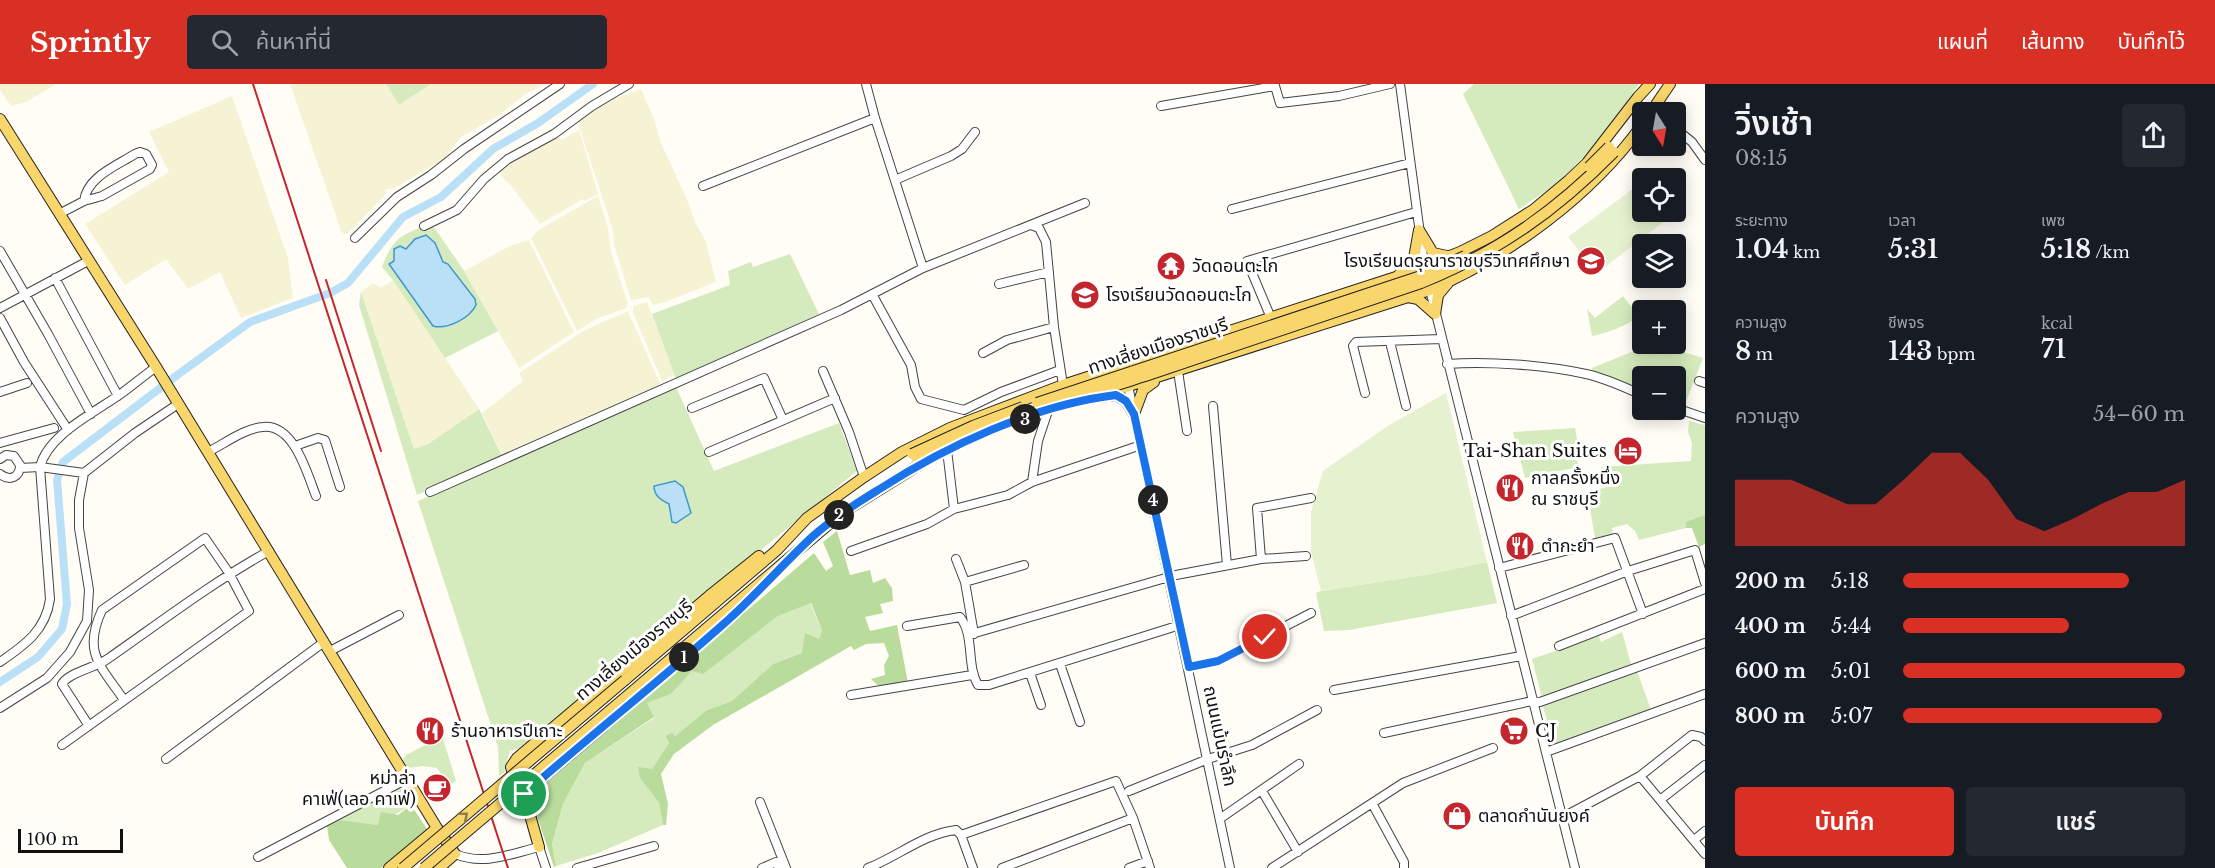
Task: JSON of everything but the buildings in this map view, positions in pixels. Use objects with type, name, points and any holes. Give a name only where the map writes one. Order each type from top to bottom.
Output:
[{"type":"main road","name":"ทางเลี่ยงเมืองราชบุรี","points":[[1611,149],[1651,84]]},
{"type":"main road","name":"ทางเลี่ยงเมืองราชบุรี","points":[[777,550],[807,518],[864,477],[902,452],[950,428],[1064,384],[1396,277],[1492,236],[1533,210],[1587,163],[1651,84]]},
{"type":"main road","points":[[1658,102],[1670,84]]},
{"type":"main road","points":[[0,119],[158,370],[436,828],[455,854],[439,868]]},
{"type":"main road","name":"ทางเลี่ยงเมืองราชบุรี","points":[[403,868],[777,550],[856,489],[915,457],[1016,417],[1421,284],[1449,272],[1493,249],[1543,217],[1569,196],[1632,128]]},
{"type":"main road","name":"ทางเลี่ยงเมืองราชบุรี","points":[[842,513],[947,450],[1004,426],[1430,290],[1450,281],[1506,249],[1556,214],[1616,158],[1632,138]]},
{"type":"main road","points":[[1419,230],[1433,254],[1449,256]]},
{"type":"main road","points":[[1396,277],[1414,258],[1419,230]]},
{"type":"main road","points":[[1435,315],[1438,295],[1450,281]]},
{"type":"main road","points":[[1407,297],[1418,299],[1435,315]]},
{"type":"main road","points":[[1134,414],[1143,390],[1161,377]]},
{"type":"main road","points":[[1090,398],[1116,395],[1126,401],[1134,414]]},
{"type":"main road","name":"ทางเลี่ยงเมืองราชบุรี","points":[[424,868],[812,537],[915,457]]},
{"type":"main road","points":[[539,847],[524,794],[514,780],[511,767],[517,758],[709,596],[807,518]]},
{"type":"main road","points":[[524,794],[729,619],[812,537]]},
{"type":"main road","points":[[389,868],[436,828]]},
{"type":"street","points":[[355,238],[397,197],[560,84]]},
{"type":"street","points":[[424,226],[457,210],[484,179],[508,159],[554,134],[592,106],[629,84]]},
{"type":"street","points":[[866,84],[923,268]]},
{"type":"street","points":[[1161,106],[1275,86],[1280,103],[1339,96],[1390,84]]},
{"type":"street","points":[[1400,84],[1424,265],[1435,315],[1575,868]]},
{"type":"street","points":[[703,186],[875,118]]},
{"type":"street","points":[[895,180],[951,156],[962,149],[975,132]]},
{"type":"street","points":[[1686,137],[1705,160]]},
{"type":"street","points":[[58,213],[84,201],[102,196],[150,169],[152,165],[146,154],[140,152],[135,154],[100,176],[87,189],[84,201]]},
{"type":"street","points":[[1232,209],[1410,162]]},
{"type":"street","points":[[430,492],[840,310],[923,268],[1085,203]]},
{"type":"street","points":[[1271,318],[1247,261],[1416,212]]},
{"type":"street","points":[[1031,225],[1039,228],[1043,234],[1060,370],[1064,384]]},
{"type":"street","points":[[0,250],[91,414]]},
{"type":"street","points":[[0,308],[88,261]]},
{"type":"street","points":[[999,284],[1049,272]]},
{"type":"street","points":[[55,278],[118,396]]},
{"type":"street","points":[[872,294],[911,365],[915,387],[921,399],[964,410],[1009,389],[1060,370]]},
{"type":"street","points":[[0,318],[24,362],[68,430]]},
{"type":"street","points":[[983,353],[1007,340],[1054,327]]},
{"type":"street","points":[[1365,393],[1353,346],[1356,342],[1441,339]]},
{"type":"street","points":[[1390,342],[1406,406]]},
{"type":"street","points":[[1447,364],[1482,363],[1562,370],[1587,374],[1632,390]]},
{"type":"street","name":"ถนนแม้นรำลึก","points":[[1124,366],[1230,868]]},
{"type":"street","points":[[0,662],[18,650],[41,628],[48,614],[50,599],[40,467],[43,456],[68,430],[158,370]]},
{"type":"street","points":[[823,371],[864,477]]},
{"type":"street","points":[[1178,371],[1187,431]]},
{"type":"street","points":[[692,408],[764,378],[783,420]]},
{"type":"street","points":[[0,392],[27,383]]},
{"type":"street","points":[[709,452],[835,398]]},
{"type":"street","points":[[0,708],[47,678],[70,652],[87,621],[89,590],[78,528],[79,500],[84,472],[178,403]]},
{"type":"street","points":[[1213,406],[1227,565]]},
{"type":"street","points":[[1032,482],[1038,441],[1048,411]]},
{"type":"street","points":[[1686,411],[1705,418]]},
{"type":"street","points":[[208,452],[247,432],[262,427],[276,428],[295,446],[316,496]]},
{"type":"street","points":[[0,442],[54,428]]},
{"type":"street","points":[[295,446],[318,438],[325,440],[340,487]]},
{"type":"street","points":[[851,551],[918,528],[954,509],[1008,495],[1032,482],[1141,445]]},
{"type":"street","points":[[947,450],[954,509]]},
{"type":"street","points":[[0,459],[6,455],[14,456],[19,461],[20,468],[14,477],[6,478],[0,474]]},
{"type":"street","points":[[20,468],[40,467],[84,472]]},
{"type":"street","points":[[1261,559],[1257,508],[1311,498]]},
{"type":"street","points":[[62,745],[249,611],[230,573],[205,538],[102,610],[95,624],[92,639],[96,658],[124,700]]},
{"type":"street","points":[[1499,568],[1615,538],[1643,614]]},
{"type":"street","points":[[1511,616],[1628,571],[1695,550],[1705,583]]},
{"type":"street","points":[[89,726],[62,684],[66,678],[100,665],[230,573],[269,551]]},
{"type":"street","points":[[971,635],[1176,575],[1261,559],[1306,556]]},
{"type":"street","points":[[956,559],[965,582],[971,635],[972,675],[978,685],[989,685],[1030,673],[1180,625]]},
{"type":"street","points":[[965,582],[1024,565]]},
{"type":"street","points":[[1559,646],[1705,589]]},
{"type":"street","points":[[1189,667],[1218,661],[1311,613]]},
{"type":"street","points":[[166,759],[327,646],[399,615]]},
{"type":"street","points":[[907,626],[960,617],[971,635]]},
{"type":"street","points":[[1384,733],[1532,701],[1540,702],[1705,643]]},
{"type":"street","points":[[1334,690],[1521,656]]},
{"type":"street","points":[[1060,664],[1080,722]]},
{"type":"street","points":[[1030,673],[1041,705]]},
{"type":"street","points":[[851,695],[972,675]]},
{"type":"street","points":[[1546,752],[1705,694]]},
{"type":"street","points":[[1129,791],[1208,759],[1252,745],[1317,710]]},
{"type":"street","points":[[1563,817],[1640,776],[1692,735],[1701,736],[1705,741]]},
{"type":"street","points":[[1272,868],[1373,805],[1403,783],[1493,748]]},
{"type":"street","points":[[1221,819],[1299,764]]},
{"type":"street","points":[[1660,800],[1705,765]]},
{"type":"street","points":[[1640,776],[1705,854]]},
{"type":"street","points":[[258,857],[407,778]]},
{"type":"street","points":[[961,835],[1116,781],[1133,818],[1149,864],[1129,868]]},
{"type":"street","points":[[1262,790],[1298,852]]},
{"type":"street","points":[[760,802],[786,868]]},
{"type":"street","points":[[1373,805],[1404,862],[1404,868]]},
{"type":"street","points":[[1002,868],[1133,818]]},
{"type":"street","points":[[868,868],[945,831],[956,831],[961,835],[973,868]]},
{"type":"street","points":[[1694,840],[1705,831]]},
{"type":"street","points":[[577,868],[654,846]]},
{"type":"street","points":[[455,854],[468,864],[539,847],[546,868]]},
{"type":"street","points":[[762,868],[776,862],[779,868]]},
{"type":"shaded area","points":[[0,84],[56,84],[26,102],[11,106],[0,90]]},
{"type":"shaded area","points":[[290,84],[386,84],[399,105],[431,84],[545,84],[524,95],[501,114],[461,137],[444,159],[393,189],[386,189],[385,195],[347,234],[342,233]]},
{"type":"shaded area","points":[[641,89],[661,143],[706,242],[716,282],[653,305],[648,297],[631,300],[614,244],[613,230],[577,120],[605,102]]},
{"type":"shaded area","points":[[232,96],[288,258],[293,298],[241,318],[220,272],[188,289],[166,259],[125,285],[85,224],[169,172],[149,132]]},
{"type":"shaded area","points":[[579,130],[598,194],[585,201],[583,199],[540,224],[502,177],[500,171],[505,165],[559,137],[562,140]]},
{"type":"shaded area","points":[[598,196],[608,228],[611,252],[628,304],[626,308],[596,319],[577,331],[531,238],[540,229]]},
{"type":"shaded area","points":[[529,240],[574,332],[519,368],[464,271],[510,246]]},
{"type":"shaded area","points":[[393,280],[479,409],[428,444],[414,450],[361,292],[373,283],[381,288]]},
{"type":"shaded area","points":[[647,302],[675,375],[662,381],[633,313],[633,306]]},
{"type":"shaded area","points":[[628,311],[661,386],[502,456],[482,413],[523,381],[519,373],[585,330]]},
{"type":"green space","points":[[386,84],[431,84],[399,105]]},
{"type":"green space","points":[[1474,84],[1639,84],[1601,139],[1560,182],[1519,209],[1463,94]]},
{"type":"green space","points":[[1632,190],[1632,222],[1663,222],[1648,234],[1632,234],[1632,246],[1597,273],[1568,237]]},
{"type":"green space","points":[[424,226],[434,227],[464,271],[498,331],[445,358],[382,267],[397,240]]},
{"type":"green space","points":[[790,254],[819,314],[676,379],[652,314],[730,285],[728,271],[751,262],[753,267]]},
{"type":"green space","points":[[361,292],[414,449],[428,444],[479,409],[502,456],[417,495],[359,305]]},
{"type":"green space","points":[[1623,296],[1632,307],[1632,320],[1617,329],[1592,336],[1587,309],[1595,318]]},
{"type":"green space","points":[[1632,352],[1632,354],[1686,353],[1703,358],[1686,402],[1686,366],[1632,366],[1632,387],[1593,372],[1592,368]]},
{"type":"green space","points":[[676,387],[714,471],[839,423],[857,471],[520,748],[510,751],[504,772],[499,776],[498,747],[418,501]]},
{"type":"green space","points":[[1446,393],[1487,562],[1430,574],[1321,591],[1311,552],[1311,512],[1323,471],[1389,425]]},
{"type":"green space","points":[[1689,421],[1705,425],[1705,515],[1687,522],[1686,528],[1639,540],[1635,531],[1627,524],[1612,528],[1613,535],[1595,538],[1587,491],[1605,488],[1601,467],[1691,461],[1692,443],[1688,432]]},
{"type":"green space","points":[[1575,428],[1580,455],[1576,458],[1579,467],[1525,478],[1513,432]]},
{"type":"green space","points":[[1705,515],[1705,544],[1699,547],[1692,528],[1686,528],[1686,522]]},
{"type":"green space","points":[[837,531],[850,575],[870,570],[873,583],[885,578],[892,588],[893,601],[880,604],[883,613],[865,617],[870,631],[897,625],[908,683],[879,686],[871,679],[885,675],[884,665],[889,656],[884,643],[866,644],[854,650],[851,646],[713,725],[674,754],[661,774],[668,804],[666,825],[663,825],[659,803],[640,778],[638,767],[652,769],[669,743],[665,736],[672,733],[675,736],[707,710],[732,701],[773,664],[802,653],[805,633],[819,639],[822,630],[811,603],[778,616],[703,674],[692,671],[671,694],[647,703],[654,717],[585,763],[563,804],[552,844],[556,866],[554,867],[533,804],[535,793],[814,553],[826,571],[833,566],[823,542]]},
{"type":"green space","points":[[1487,562],[1497,603],[1349,630],[1324,631],[1316,593]]},
{"type":"green space","points":[[810,603],[822,630],[819,639],[802,653],[773,664],[732,701],[707,710],[675,736],[665,737],[669,743],[652,769],[640,778],[659,803],[663,825],[598,853],[556,866],[552,844],[563,804],[585,763],[654,718],[646,703],[671,694],[692,671],[746,640],[778,616]]},
{"type":"green space","points":[[1622,632],[1631,664],[1542,698],[1532,659],[1599,636],[1601,642]]},
{"type":"green space","points":[[1637,671],[1651,710],[1554,747],[1543,706]]},
{"type":"green space","points":[[441,732],[456,781],[442,789],[438,784],[445,780],[437,768],[423,766],[409,768],[402,761],[406,755],[441,739],[438,735]]},
{"type":"green space","points":[[398,788],[411,805],[378,825],[341,820],[327,825]]},
{"type":"green space","points":[[411,805],[427,829],[381,868],[347,868],[329,840],[327,825],[341,820],[378,825],[381,812],[398,815]]},
{"type":"water","points":[[426,235],[435,243],[443,262],[448,264],[475,299],[476,305],[473,310],[451,325],[433,326],[389,264],[394,261],[394,249],[400,246],[406,249],[415,239]]},
{"type":"water","points":[[675,481],[683,487],[691,513],[676,523],[672,522],[669,504],[657,495],[654,489],[654,486]]},
{"type":"waterway","points":[[0,682],[38,657],[62,629],[67,604],[57,480],[63,462],[250,322],[330,293],[348,283],[403,217],[441,197],[493,149],[538,123],[593,84]]},
{"type":"railway","points":[[253,84],[508,868]]},
{"type":"railway","points":[[326,280],[381,451]]},
{"type":"place","name":"โรงเรียนดรุณาราชบุรีวิเทศศึกษา","points":[[1591,261]]},
{"type":"place","name":"วัดดอนตะโก","points":[[1171,266]]},
{"type":"place","name":"โรงเรียนวัดดอนตะโก","points":[[1085,295]]},
{"type":"place","name":"Tai-Shan Suites","points":[[1628,451]]},
{"type":"place","name":"กาลครั้งหนึ่ง ณ ราชบุรี","points":[[1510,488]]},
{"type":"place","name":"ตำกะยำ","points":[[1520,546]]},
{"type":"place","name":"ร้านอาหารปีเถาะ","points":[[430,731]]},
{"type":"place","name":"CJ","points":[[1514,731]]},
{"type":"place","name":"หม่าล่า คาเฟ่(เลอ คาเฟ่)","points":[[437,788]]},
{"type":"place","name":"ตลาดกำนันยงค์","points":[[1457,816]]},
{"type":"route","points":[[524,794],[729,619],[812,537],[842,513],[924,462],[971,438],[1090,398],[1116,395],[1126,401],[1134,414],[1189,667],[1218,661],[1265,637]]}]
